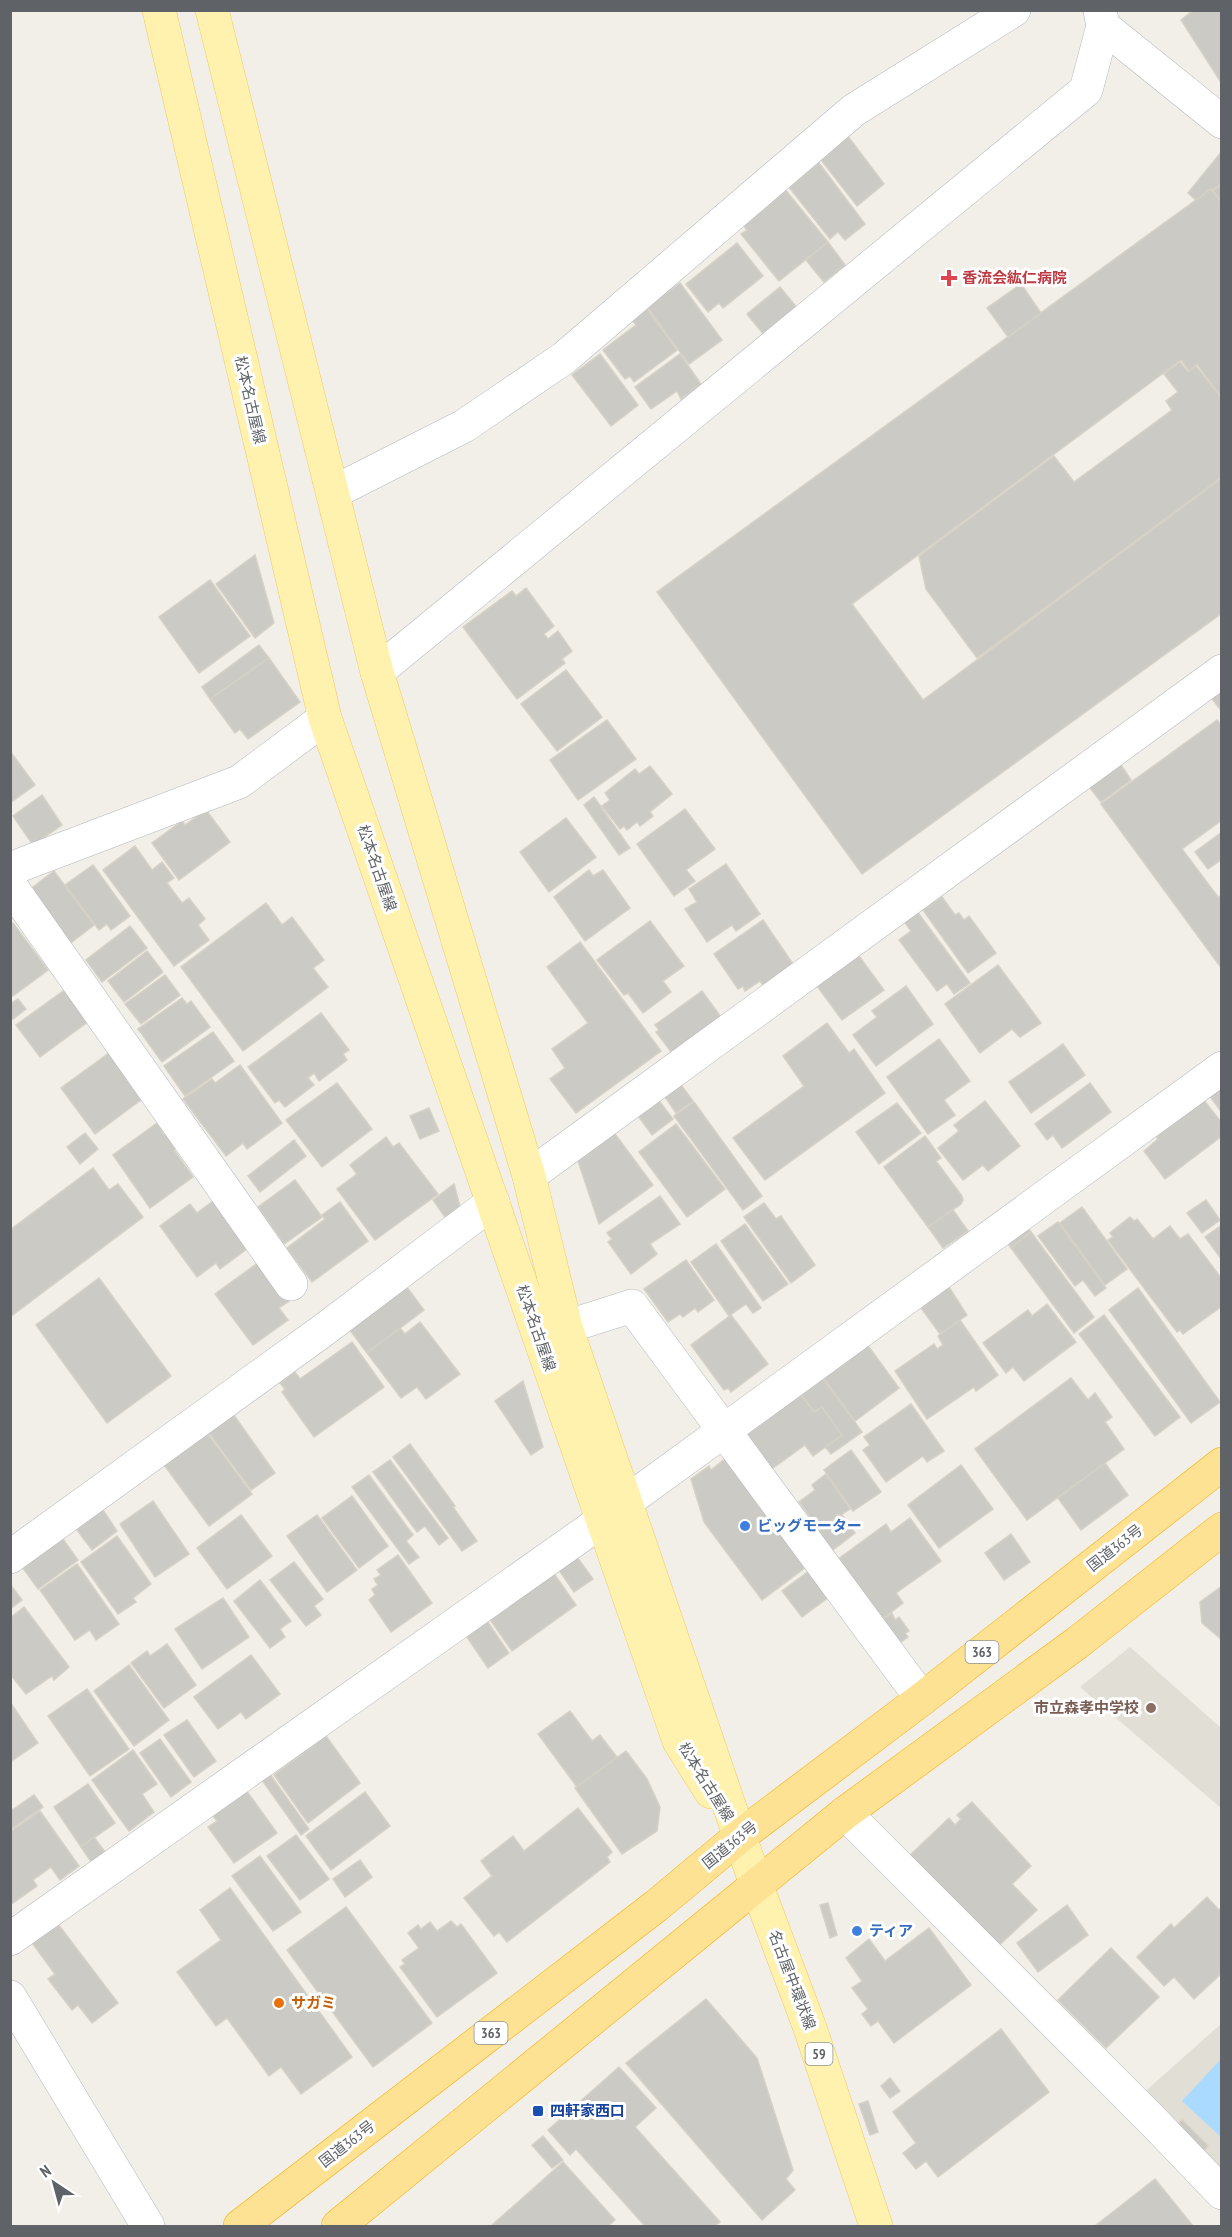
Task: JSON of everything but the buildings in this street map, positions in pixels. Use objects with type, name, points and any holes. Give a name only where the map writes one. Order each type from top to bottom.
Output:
[{"type":"highway","name":"国道363号","points":[[240,2226],[656,1906],[740,1836],[922,1699],[1221,1464]]},
{"type":"highway","points":[[338,2226],[845,1813],[1077,1643],[1221,1529]]},
{"type":"main road","name":"松本名古屋線","points":[[159,10],[325,718],[493,1202],[615,1511]]},
{"type":"main road","name":"松本名古屋線","points":[[212,10],[334,492],[377,672],[529,1176],[566,1327],[679,1741],[740,1836]]},
{"type":"main road","name":"名古屋中環状線","points":[[740,1836],[810,2028],[876,2226]]},
{"type":"street","points":[[334,492],[464,426],[564,358],[854,110],[1014,10]]},
{"type":"street","points":[[377,672],[1086,90],[1102,19],[1221,122]]},
{"type":"street","points":[[529,1176],[1221,671]]},
{"type":"street","points":[[10,869],[239,782],[325,718]]},
{"type":"street","points":[[10,885],[291,1284]]},
{"type":"street","points":[[10,1939],[615,1511],[1221,1068]]},
{"type":"street","points":[[10,1557],[325,1329],[493,1202]]},
{"type":"street","points":[[566,1327],[632,1306],[922,1699]]},
{"type":"street","points":[[845,1813],[1152,2120],[1221,2193]]},
{"type":"street","points":[[10,1997],[148,2226]]},
{"type":"shaded area","name":"市立森孝中学校","points":[[1130,1647],[1221,1728],[1221,1808],[1080,1687]]},
{"type":"shaded area","points":[[1221,2024],[1221,2179],[1140,2096]]},
{"type":"water","points":[[1221,2059],[1221,2137],[1182,2101]]},
{"type":"place","name":"香流会紘仁病院","points":[[949,278]]},
{"type":"place","name":"ビッグモーター","points":[[745,1526]]},
{"type":"place","name":"市立森孝中学校","points":[[1151,1708]]},
{"type":"place","name":"ティア","points":[[857,1931]]},
{"type":"place","name":"サガミ","points":[[279,2003]]},
{"type":"place","name":"四軒家西口","points":[[538,2111]]}]
